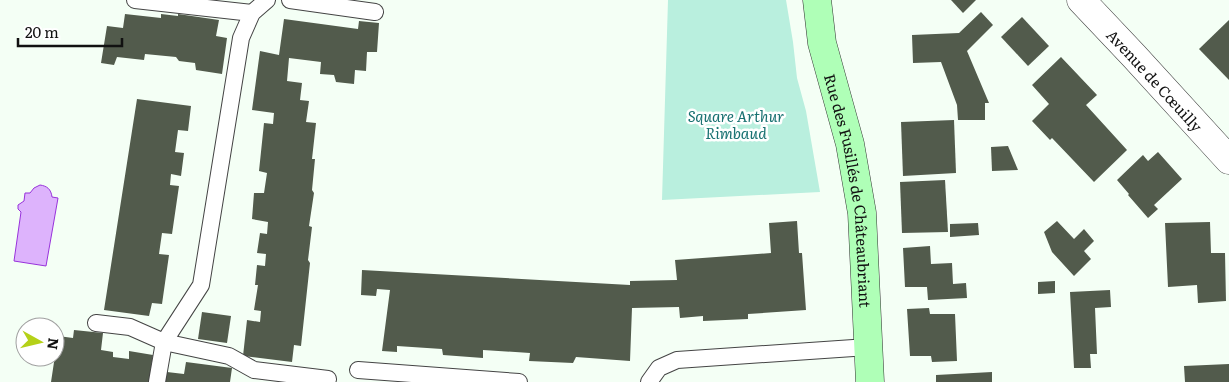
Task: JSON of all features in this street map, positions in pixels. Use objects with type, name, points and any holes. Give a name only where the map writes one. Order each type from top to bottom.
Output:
[{"type":"main road","name":"Rue des Fusillés de Châteaubriant","points":[[817,0],[822,44],[850,144],[862,213],[870,382]]},
{"type":"street","name":"Avenue de Cœuilly","points":[[1081,0],[1229,160]]},
{"type":"lane","points":[[135,0],[252,14]]},
{"type":"lane","points":[[157,382],[164,342],[201,284],[240,38],[252,14],[267,0]]},
{"type":"lane","points":[[290,0],[374,12]]},
{"type":"lane","points":[[96,323],[130,327],[164,342],[229,356],[254,370],[328,379]]},
{"type":"lane","points":[[649,382],[659,368],[676,360],[868,347]]},
{"type":"lane","points":[[358,370],[518,382]]},
{"type":"green space","name":"Square Arthur Rimbaud","points":[[668,0],[786,0],[797,78],[806,111],[820,192],[662,200]]},
{"type":"shaded area","points":[[40,185],[48,188],[52,197],[58,198],[46,266],[14,261],[21,212],[18,209],[18,205],[24,201],[25,193],[30,193]]},
{"type":"building","points":[[951,0],[976,0],[963,13]]},
{"type":"building","points":[[981,12],[993,25],[967,51],[989,103],[985,103],[985,120],[958,120],[957,105],[941,62],[913,63],[912,35],[959,33]]},
{"type":"building","points":[[125,14],[161,18],[161,14],[178,16],[178,14],[219,20],[216,36],[227,38],[222,74],[196,70],[195,63],[179,61],[176,57],[145,54],[144,60],[117,57],[114,65],[101,63],[107,26],[123,28]]},
{"type":"building","points":[[1022,17],[1049,46],[1028,66],[1001,37]]},
{"type":"building","points":[[284,19],[358,29],[359,21],[379,23],[377,52],[367,52],[366,71],[355,70],[354,84],[336,82],[334,75],[320,74],[321,62],[289,58],[287,81],[302,83],[300,100],[309,101],[306,122],[316,123],[312,159],[315,159],[312,190],[314,193],[309,226],[312,227],[308,260],[310,263],[301,346],[294,345],[292,362],[243,356],[247,320],[260,322],[261,311],[254,310],[258,285],[255,285],[257,265],[265,266],[266,254],[257,253],[260,233],[267,234],[268,222],[252,219],[254,193],[264,193],[267,173],[259,171],[264,123],[273,124],[274,113],[252,110],[260,51],[279,55]]},
{"type":"building","points":[[1229,20],[1229,80],[1199,49]]},
{"type":"building","points":[[1061,57],[1097,95],[1086,105],[1127,150],[1094,182],[1052,138],[1050,140],[1032,121],[1049,104],[1032,85]]},
{"type":"building","points":[[137,99],[191,106],[188,131],[178,130],[175,152],[184,153],[181,176],[171,174],[170,185],[179,186],[172,234],[162,233],[159,254],[169,255],[162,304],[152,303],[149,316],[104,310]]},
{"type":"building","points":[[954,120],[956,173],[903,176],[901,122]]},
{"type":"building","points":[[1008,146],[1018,170],[992,171],[991,147]]},
{"type":"building","points":[[1158,152],[1182,179],[1154,205],[1158,209],[1148,218],[1117,180],[1143,155],[1148,161]]},
{"type":"building","points":[[945,180],[948,232],[902,233],[900,182]]},
{"type":"building","points":[[797,221],[799,253],[802,253],[806,310],[748,314],[748,319],[703,321],[703,316],[680,318],[679,307],[632,308],[630,361],[576,357],[573,363],[529,361],[530,353],[483,350],[483,358],[443,355],[442,349],[397,346],[397,352],[382,351],[390,290],[377,289],[376,296],[361,295],[362,270],[630,285],[630,281],[677,280],[675,260],[771,253],[769,223]]},
{"type":"building","points":[[1057,221],[1074,239],[1084,229],[1094,241],[1084,251],[1091,259],[1074,276],[1052,252],[1044,232]]},
{"type":"building","points":[[1210,222],[1211,253],[1225,253],[1226,301],[1198,303],[1197,285],[1168,287],[1165,223]]},
{"type":"building","points":[[978,223],[979,235],[950,237],[950,224]]},
{"type":"building","points":[[930,246],[931,264],[952,263],[953,284],[966,283],[967,298],[928,300],[927,287],[905,287],[903,248]]},
{"type":"building","points":[[1055,281],[1055,293],[1038,294],[1038,282]]},
{"type":"building","points":[[1110,290],[1111,307],[1095,308],[1097,354],[1090,354],[1091,368],[1074,368],[1070,292]]},
{"type":"building","points":[[929,308],[930,314],[955,314],[957,361],[932,362],[931,356],[910,356],[907,309]]},
{"type":"building","points":[[202,312],[231,316],[227,343],[198,339]]},
{"type":"building","points":[[74,330],[103,333],[101,350],[113,352],[113,357],[129,359],[129,351],[153,355],[150,374],[166,377],[167,372],[184,374],[186,362],[232,368],[230,382],[51,382],[53,367],[65,367],[65,337],[73,338]]},
{"type":"building","points":[[1229,364],[1229,382],[1185,382],[1184,366]]},
{"type":"building","points":[[992,372],[992,382],[936,382],[936,375]]}]
